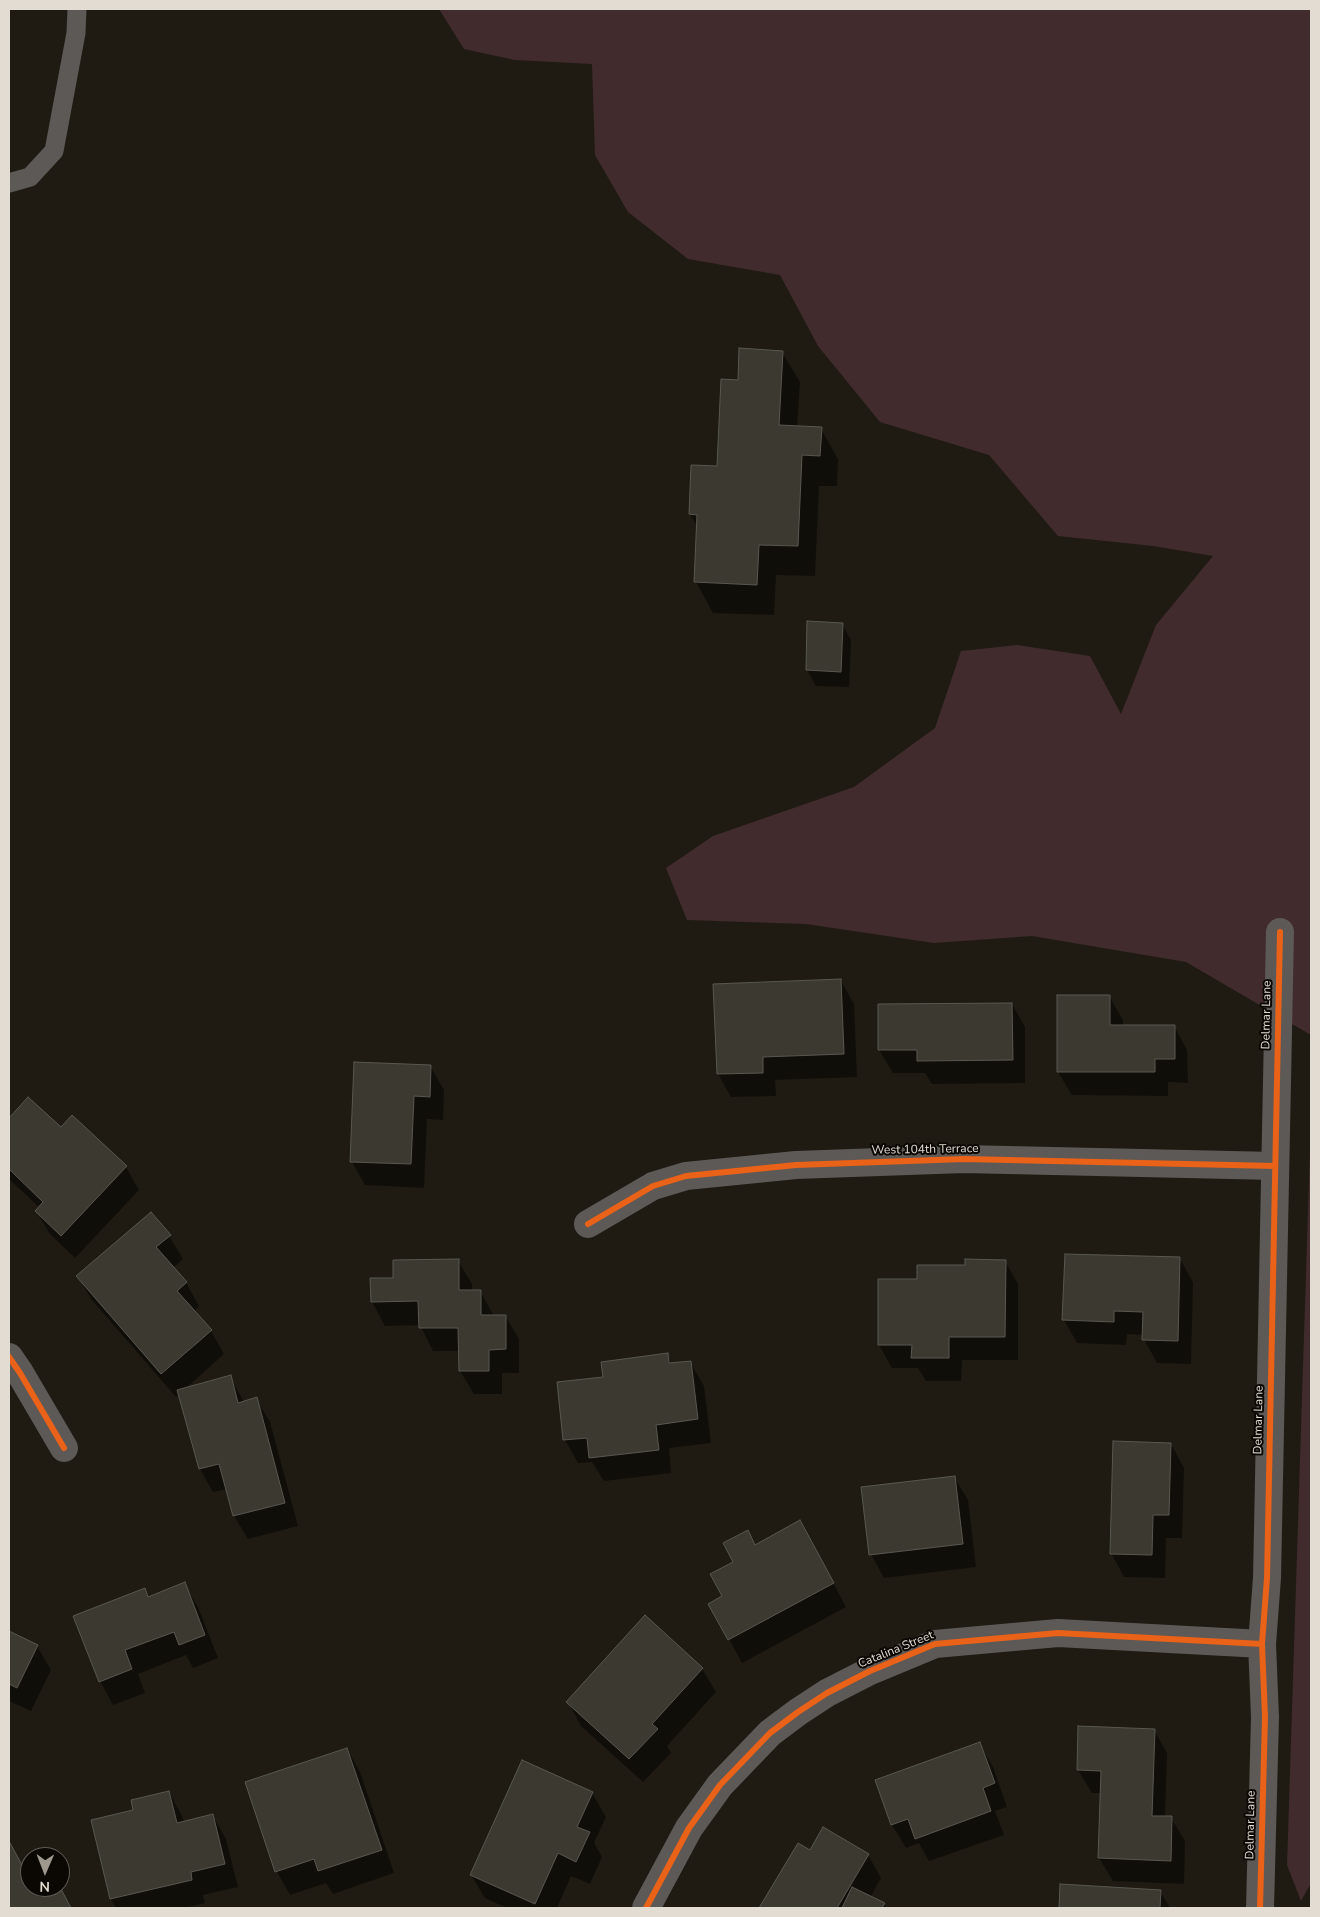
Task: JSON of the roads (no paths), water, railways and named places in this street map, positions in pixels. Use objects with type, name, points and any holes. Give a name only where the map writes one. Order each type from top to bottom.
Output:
[{"type":"street","name":"Delmar Lane","points":[[1260,1908],[1265,1716],[1262,1644],[1267,1578],[1280,932]]},
{"type":"street","name":"West 104th Terrace","points":[[588,1224],[652,1186],[686,1176],[796,1165],[964,1159],[1275,1166]]},
{"type":"street","points":[[9,1356],[64,1448]]},
{"type":"street","name":"Catalina Street","points":[[646,1908],[689,1828],[720,1785],[770,1733],[827,1693],[870,1671],[935,1644],[1058,1633],[1262,1644]]},
{"type":"lane","points":[[9,183],[30,177],[54,151],[76,33],[77,9]]}]
